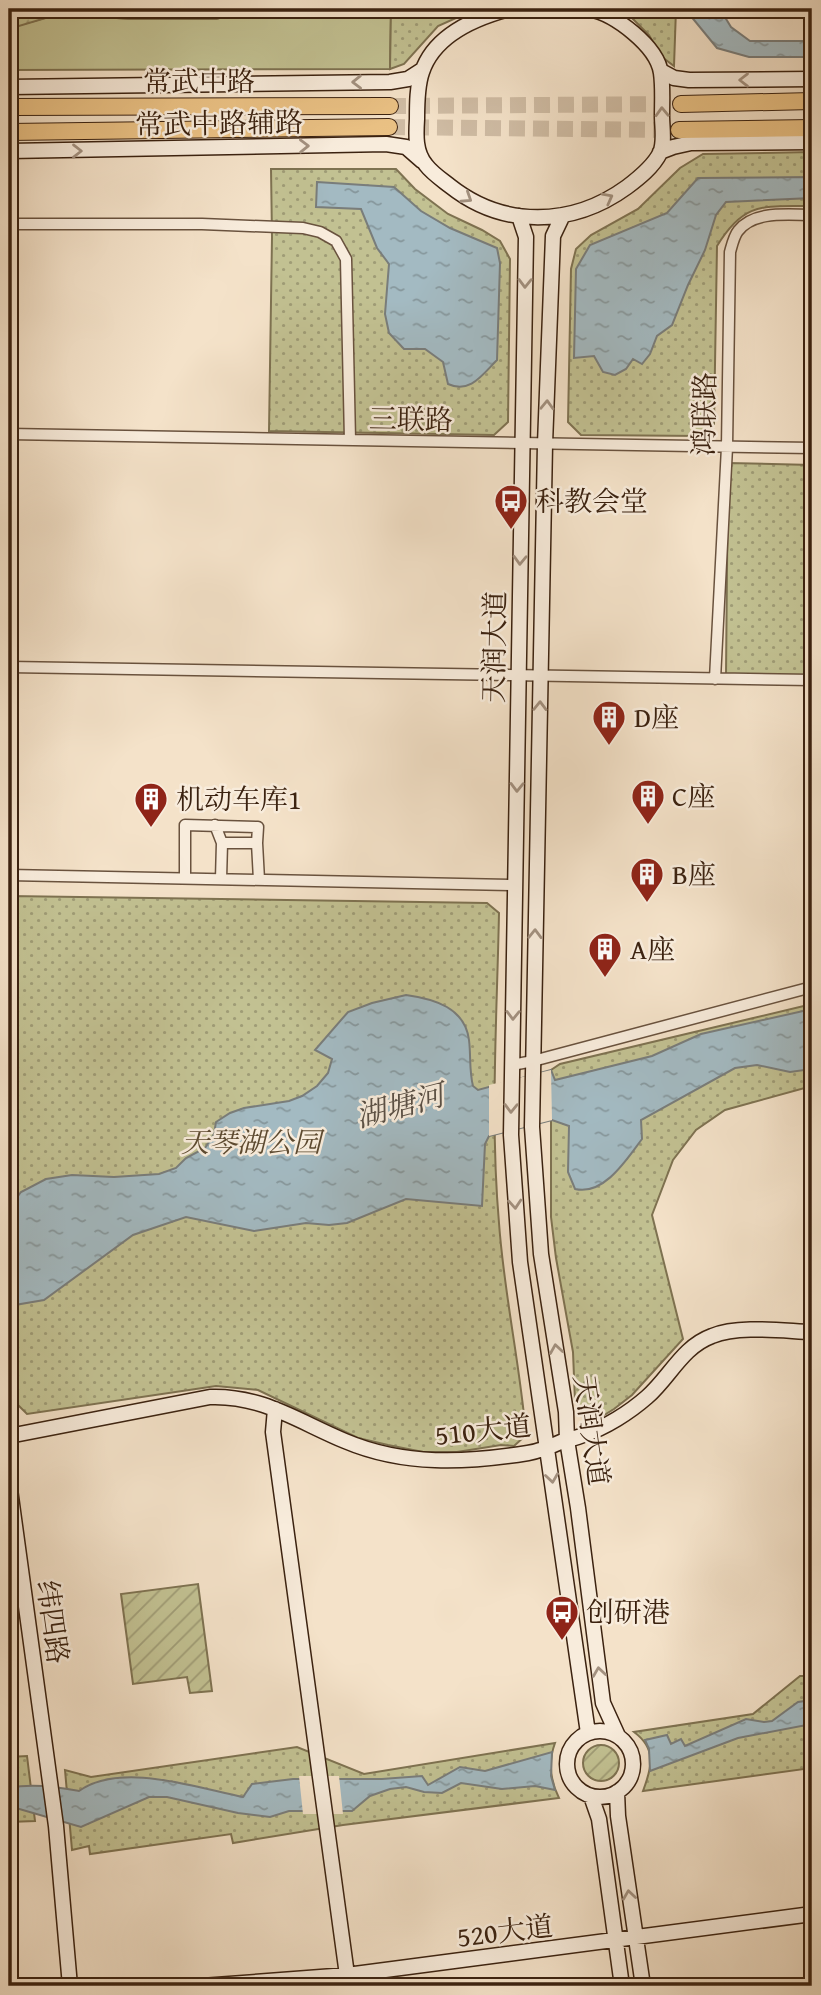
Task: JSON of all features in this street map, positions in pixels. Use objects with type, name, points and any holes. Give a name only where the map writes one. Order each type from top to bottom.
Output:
[{"type":"main road","points":[[681,104],[812,101]]},
{"type":"main road","name":"常武中路","points":[[9,107],[390,106]]},
{"type":"main road","name":"常武中路","points":[[9,132],[389,127]]},
{"type":"main road","points":[[679,130],[812,128]]},
{"type":"street","points":[[595,9],[632,31],[651,52],[661,71],[663,138],[660,152]]},
{"type":"street","points":[[424,163],[417,151],[416,121],[422,70],[436,47],[467,24],[500,10]]},
{"type":"street","name":"常武中路辅路","points":[[9,87],[390,82],[408,79],[422,70]]},
{"type":"street","points":[[661,71],[674,78],[689,80],[812,79]]},
{"type":"street","points":[[660,152],[691,143],[812,142]]},
{"type":"street","name":"常武中路辅路","points":[[9,151],[386,144],[406,147],[475,204],[519,216],[541,217],[580,212],[613,197],[641,177],[660,152]]},
{"type":"street","name":"天润大道","points":[[563,215],[553,236],[545,444],[532,1127],[541,1254],[566,1412],[567,1440],[603,1703],[618,1736],[631,1753],[630,1775],[617,1792]]},
{"type":"street","name":"鸿联路","points":[[715,679],[727,447],[730,252],[736,232],[747,222],[768,215],[812,215]]},
{"type":"street","name":"天润大道","points":[[519,216],[526,237],[511,1136],[520,1262],[588,1733]]},
{"type":"street","points":[[9,224],[202,224],[303,228],[320,232],[336,241],[346,259],[350,440]]},
{"type":"street","name":"三联路","points":[[9,434],[812,449]]},
{"type":"street","points":[[9,667],[812,680]]},
{"type":"street","points":[[185,878],[185,825],[262,826],[257,843],[259,880]]},
{"type":"street","points":[[215,825],[222,843],[221,879]]},
{"type":"street","points":[[222,843],[257,843]]},
{"type":"street","points":[[9,875],[515,885]]},
{"type":"street","points":[[512,1065],[532,1068],[812,987]]},
{"type":"street","name":"510大道","points":[[9,1436],[210,1397],[233,1396],[275,1409],[347,1442],[387,1455],[452,1462],[532,1453],[585,1435],[627,1412],[647,1397],[681,1356],[709,1337],[731,1332],[812,1332]]},
{"type":"street","points":[[275,1409],[273,1432],[347,1975]]},
{"type":"street","name":"纬四路","points":[[9,1482],[56,1826],[70,1986]]},
{"type":"street","points":[[618,1736],[598,1731],[588,1733],[572,1746],[567,1766],[575,1785],[591,1796],[608,1796],[617,1792],[618,1816],[643,1986]]},
{"type":"street","points":[[591,1796],[599,1819],[622,1986]]},
{"type":"street","name":"520大道","points":[[202,1986],[347,1975],[812,1913]]},
{"type":"green space","points":[[9,9],[251,9],[216,19],[131,19],[59,14],[19,26],[9,22]]},
{"type":"green space","points":[[251,9],[391,9],[390,69],[9,70],[9,22],[20,25],[59,14],[131,19],[216,19]]},
{"type":"green space","points":[[391,9],[476,9],[438,26],[404,64],[390,69]]},
{"type":"green space","points":[[623,9],[676,9],[674,66],[662,57],[649,35]]},
{"type":"green space","points":[[812,152],[812,206],[768,207],[747,213],[727,231],[717,246],[714,424],[701,436],[581,435],[568,422],[571,269],[576,249],[591,235],[638,209],[680,168],[703,154]]},
{"type":"green space","points":[[271,169],[396,169],[415,189],[448,214],[500,241],[510,259],[508,422],[494,435],[269,431]]},
{"type":"green space","points":[[728,463],[812,465],[812,675],[726,675]]},
{"type":"green space","name":"天琴湖公园","points":[[9,896],[487,903],[499,913],[495,1068],[496,1185],[504,1276],[526,1435],[514,1446],[501,1445],[457,1452],[423,1452],[358,1438],[258,1390],[216,1386],[27,1414],[17,1404],[9,1375]]},
{"type":"green space","points":[[812,1004],[812,1086],[725,1110],[696,1130],[673,1160],[652,1215],[683,1339],[632,1395],[601,1417],[590,1418],[581,1411],[575,1401],[573,1352],[551,1217],[551,1070],[560,1064]]},
{"type":"green space","points":[[198,1584],[212,1691],[190,1693],[187,1677],[133,1684],[121,1594]]},
{"type":"green space","points":[[800,1676],[812,1676],[812,1768],[643,1791],[649,1774],[649,1752],[634,1732],[753,1714]]},
{"type":"green space","points":[[555,1743],[551,1771],[559,1798],[343,1825],[233,1843],[231,1834],[90,1854],[89,1846],[72,1850],[65,1770],[91,1777],[297,1747],[364,1774]]},
{"type":"green space","points":[[601,1745],[613,1751],[619,1763],[613,1775],[601,1781],[589,1775],[583,1763],[589,1751]]},
{"type":"green space","points":[[27,1756],[35,1821],[9,1822],[9,1757]]},
{"type":"water","points":[[685,9],[720,9],[731,27],[750,41],[812,41],[812,57],[749,57],[717,48]]},
{"type":"water","points":[[812,177],[812,198],[726,202],[716,215],[705,250],[672,325],[657,336],[650,354],[642,364],[633,359],[626,369],[615,375],[603,372],[594,356],[574,358],[576,269],[590,245],[667,213],[698,178]]},
{"type":"water","points":[[317,182],[394,187],[421,211],[450,228],[497,248],[500,263],[497,360],[481,377],[463,387],[448,384],[443,362],[425,349],[404,349],[389,333],[385,314],[389,264],[377,248],[361,209],[316,207]]},
{"type":"water","name":"湖塘河","points":[[406,995],[428,999],[447,1007],[462,1020],[469,1040],[473,1086],[478,1090],[551,1070],[555,1080],[652,1056],[701,1034],[812,1009],[812,1069],[790,1072],[757,1065],[735,1068],[641,1120],[642,1139],[629,1156],[605,1182],[586,1190],[575,1189],[568,1172],[569,1126],[552,1120],[489,1136],[485,1144],[482,1206],[406,1199],[347,1223],[306,1223],[254,1231],[186,1217],[133,1235],[44,1300],[9,1306],[9,1208],[21,1192],[46,1179],[72,1175],[114,1177],[159,1174],[176,1168],[186,1158],[205,1148],[214,1134],[216,1122],[230,1113],[244,1108],[289,1101],[317,1086],[328,1073],[332,1059],[315,1050],[348,1012]]},
{"type":"water","points":[[812,1700],[812,1724],[738,1738],[650,1771],[649,1749],[645,1740],[667,1735],[671,1744],[681,1739],[685,1746],[746,1719],[772,1721],[798,1702]]},
{"type":"water","points":[[552,1752],[551,1776],[555,1790],[535,1786],[502,1789],[461,1783],[442,1793],[406,1787],[370,1796],[352,1811],[289,1811],[270,1817],[238,1813],[167,1797],[149,1797],[81,1827],[9,1808],[9,1788],[44,1786],[79,1791],[96,1782],[116,1778],[160,1779],[243,1797],[252,1784],[293,1779],[422,1776],[428,1785],[460,1767],[485,1771]]},
{"type":"pier","points":[[551,1070],[552,1120],[489,1136],[489,1085]]},
{"type":"pier","points":[[299,1776],[339,1776],[343,1814],[303,1814]]},
{"type":"tunnel","points":[[390,106],[681,104]]},
{"type":"tunnel","points":[[389,127],[677,130]]},
{"type":"place","name":"科教会堂","points":[[511,531]]},
{"type":"place","name":"D座","points":[[609,747]]},
{"type":"place","name":"C座","points":[[648,826]]},
{"type":"place","name":"机动车库1","points":[[151,829]]},
{"type":"place","name":"B座","points":[[647,904]]},
{"type":"place","name":"A座","points":[[605,979]]},
{"type":"place","name":"创研港","points":[[562,1642]]}]
